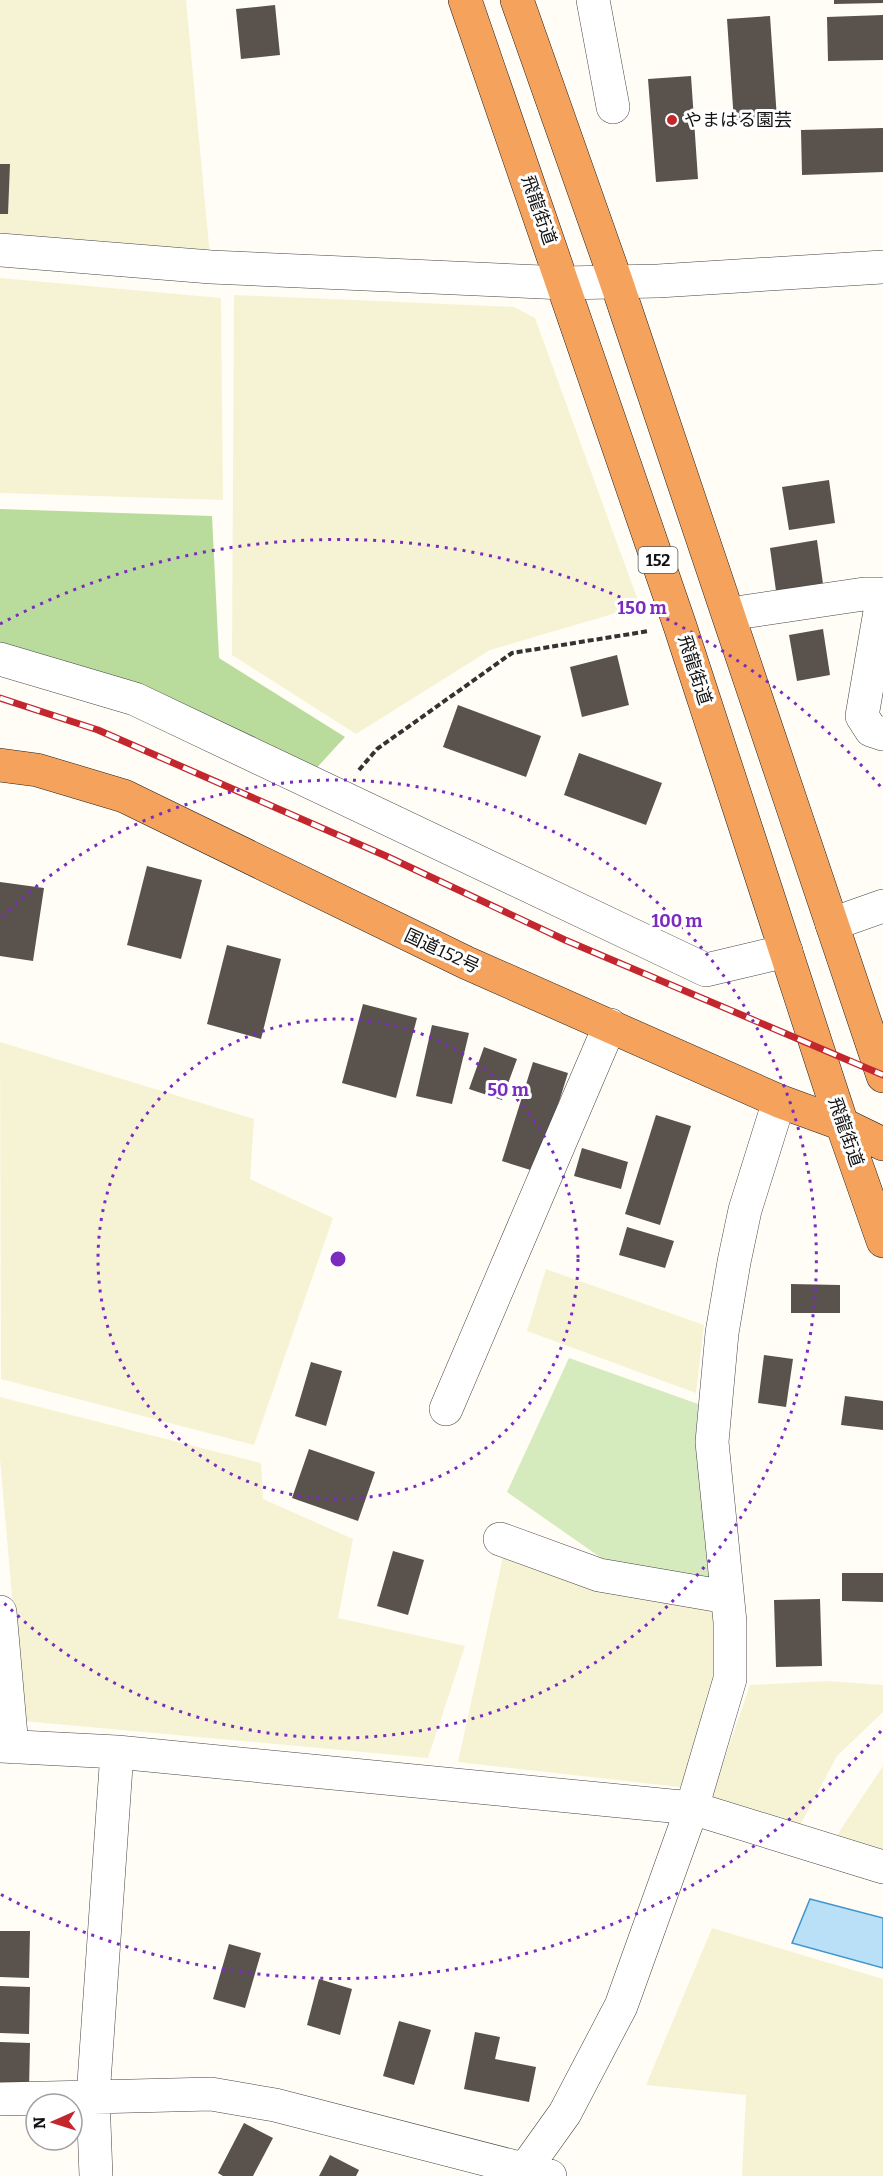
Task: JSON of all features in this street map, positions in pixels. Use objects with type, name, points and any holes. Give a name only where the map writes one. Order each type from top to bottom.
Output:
[{"type":"highway","name":"飛龍街道","points":[[465,0],[680,626],[842,1124],[883,1240]]},
{"type":"highway","points":[[517,0],[616,280],[883,1076]]},
{"type":"highway","name":"国道152号","points":[[0,765],[37,770],[124,796],[467,963],[779,1101],[842,1124],[883,1144]]},
{"type":"street","points":[[593,0],[613,107]]},
{"type":"street","points":[[0,250],[211,267],[564,283],[616,280],[658,281],[883,267]]},
{"type":"street","points":[[729,614],[864,594],[883,594],[862,716],[871,730],[883,734]]},
{"type":"street","points":[[0,659],[135,699],[706,970],[786,951]]},
{"type":"street","points":[[832,924],[883,906]]},
{"type":"street","points":[[446,1409],[610,1025]]},
{"type":"street","points":[[0,2099],[211,2094],[275,2105],[532,2173],[621,2006],[692,1808],[730,1679],[730,1622],[712,1442],[722,1333],[746,1210],[779,1101]]},
{"type":"street","points":[[500,1539],[599,1575],[727,1597]]},
{"type":"street","points":[[0,1612],[6,1747],[117,1752],[692,1808],[883,1866]]},
{"type":"street","points":[[96,2176],[93,2097],[117,1752]]},
{"type":"path","points":[[337,795],[377,749],[512,652],[680,626]]},
{"type":"shaded area","points":[[0,0],[186,0],[211,267],[0,250]]},
{"type":"shaded area","points":[[0,278],[221,298],[223,500],[0,493]]},
{"type":"shaded area","points":[[234,295],[514,307],[535,318],[640,606],[490,650],[356,734],[232,655]]},
{"type":"shaded area","points":[[0,1042],[254,1119],[250,1179],[333,1218],[254,1445],[1,1379]]},
{"type":"shaded area","points":[[546,1269],[704,1325],[696,1393],[527,1331]]},
{"type":"shaded area","points":[[0,1397],[261,1463],[263,1499],[353,1539],[338,1618],[465,1646],[428,1758],[23,1721],[0,1459]]},
{"type":"shaded area","points":[[504,1552],[583,1587],[713,1611],[719,1673],[688,1788],[458,1762]]},
{"type":"shaded area","points":[[827,1681],[883,1685],[883,1712],[837,1756],[798,1829],[710,1801],[750,1685]]},
{"type":"shaded area","points":[[883,1766],[883,1852],[835,1838]]},
{"type":"shaded area","points":[[712,1928],[883,1979],[883,2176],[742,2176],[746,2095],[646,2085]]},
{"type":"green space","points":[[0,509],[212,516],[219,658],[345,737],[311,774],[0,658]]},
{"type":"green space","points":[[569,1358],[698,1404],[712,1580],[607,1562],[507,1492]]},
{"type":"water","points":[[810,1899],[883,1918],[883,1968],[792,1943]]},
{"type":"building","points":[[834,0],[883,0],[883,3],[834,4]]},
{"type":"building","points":[[275,5],[280,55],[241,59],[236,9]]},
{"type":"building","points":[[883,15],[883,60],[828,61],[827,17]]},
{"type":"building","points":[[770,16],[777,119],[734,122],[727,19]]},
{"type":"building","points":[[691,76],[698,179],[656,182],[648,79]]},
{"type":"building","points":[[883,128],[883,172],[802,175],[801,130]]},
{"type":"building","points":[[0,164],[10,164],[8,214],[0,214]]},
{"type":"building","points":[[829,480],[835,523],[789,530],[782,487]]},
{"type":"building","points":[[817,540],[823,584],[776,591],[770,548]]},
{"type":"building","points":[[823,629],[830,675],[797,681],[789,635]]},
{"type":"building","points":[[617,655],[629,705],[582,717],[570,667]]},
{"type":"building","points":[[458,705],[541,736],[526,777],[443,747]]},
{"type":"building","points":[[579,753],[662,783],[646,825],[564,795]]},
{"type":"building","points":[[147,866],[202,880],[181,959],[127,945]]},
{"type":"building","points":[[0,882],[44,888],[33,961],[0,956]]},
{"type":"building","points":[[227,945],[281,959],[261,1039],[207,1024]]},
{"type":"building","points":[[363,1004],[417,1018],[396,1098],[342,1083]]},
{"type":"building","points":[[432,1025],[469,1033],[452,1104],[416,1096]]},
{"type":"building","points":[[484,1047],[517,1059],[502,1100],[469,1089]]},
{"type":"building","points":[[533,1062],[568,1073],[537,1172],[502,1161]]},
{"type":"building","points":[[656,1115],[691,1126],[660,1225],[625,1214]]},
{"type":"building","points":[[582,1148],[628,1162],[621,1189],[574,1176]]},
{"type":"building","points":[[627,1227],[674,1241],[665,1268],[619,1255]]},
{"type":"building","points":[[791,1284],[840,1285],[840,1313],[791,1313]]},
{"type":"building","points":[[764,1355],[793,1359],[786,1407],[758,1403]]},
{"type":"building","points":[[311,1362],[342,1371],[326,1426],[295,1416]]},
{"type":"building","points":[[845,1396],[883,1401],[883,1430],[841,1425]]},
{"type":"building","points":[[309,1449],[375,1472],[358,1521],[292,1498]]},
{"type":"building","points":[[393,1551],[424,1560],[408,1615],[377,1606]]},
{"type":"building","points":[[842,1573],[883,1573],[883,1602],[842,1601]]},
{"type":"building","points":[[820,1599],[822,1666],[776,1667],[774,1600]]},
{"type":"building","points":[[0,1931],[30,1931],[29,1978],[0,1977]]},
{"type":"building","points":[[229,1944],[261,1953],[245,2008],[213,1999]]},
{"type":"building","points":[[319,1979],[352,1989],[340,2035],[307,2025]]},
{"type":"building","points":[[0,1986],[30,1987],[29,2034],[0,2033]]},
{"type":"building","points":[[399,2021],[431,2030],[414,2085],[383,2076]]},
{"type":"building","points":[[475,2032],[500,2037],[495,2059],[536,2067],[529,2102],[464,2089]]},
{"type":"building","points":[[0,2042],[30,2043],[29,2089],[0,2089]]},
{"type":"building","points":[[244,2123],[273,2138],[253,2176],[223,2176],[218,2173]]},
{"type":"building","points":[[330,2155],[359,2170],[356,2176],[319,2176]]},
{"type":"railway","points":[[0,698],[98,730],[386,856],[565,940],[883,1075]]},
{"type":"place","name":"やまはる園芸","points":[[672,120]]}]
